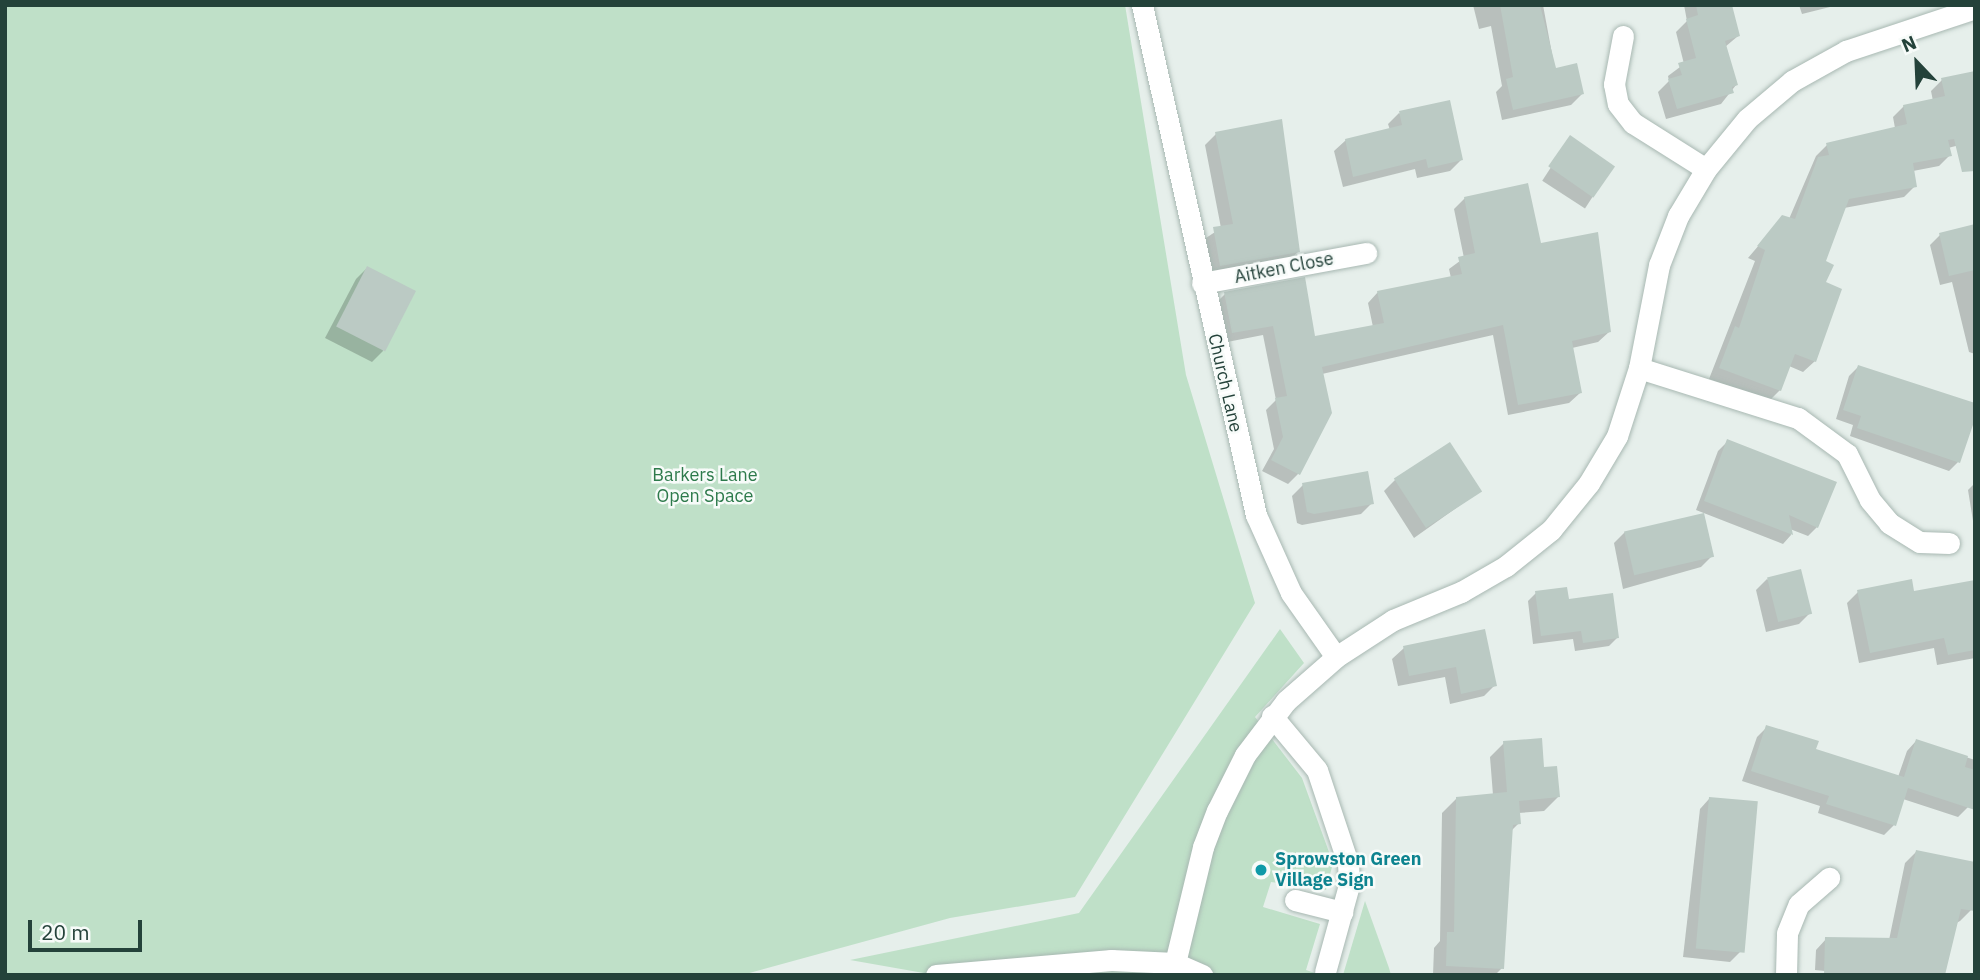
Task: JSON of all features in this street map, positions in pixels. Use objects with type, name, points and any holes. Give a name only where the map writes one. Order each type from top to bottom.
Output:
[{"type":"street","name":"Church Lane","points":[[1142,5],[1202,284],[1256,515],[1291,593],[1336,657]]},
{"type":"street","points":[[1175,963],[1203,847],[1217,811],[1245,755],[1272,716],[1336,657],[1393,620],[1461,592],[1506,566],[1551,530],[1588,483],[1617,436],[1639,368],[1659,265],[1678,216],[1706,169],[1747,119],[1792,81],[1846,51],[1975,8]]},
{"type":"street","points":[[1623,36],[1614,84],[1618,104],[1633,123],[1706,169]]},
{"type":"street","name":"Aitken Close","points":[[1202,284],[1366,253]]},
{"type":"street","points":[[1639,368],[1798,418],[1847,454],[1870,500],[1889,523],[1920,542],[1949,543]]},
{"type":"street","points":[[1272,716],[1317,770],[1348,863],[1342,912],[1325,972]]},
{"type":"street","points":[[1786,975],[1787,933],[1800,904],[1829,878]]},
{"type":"street","points":[[1295,900],[1342,912]]},
{"type":"street","points":[[936,975],[1035,963],[1175,963],[1202,975]]},
{"type":"green space","name":"Barkers Lane Open Space","points":[[5,5],[1125,5],[1186,375],[1255,603],[1075,897],[950,918],[742,975],[5,975]]},
{"type":"green space","points":[[1280,629],[1304,663],[1255,717],[1302,778],[1333,863],[1326,890],[1271,882],[1263,907],[1320,924],[1306,970],[1321,975],[935,975],[850,960],[1079,913]]},
{"type":"green space","points":[[1365,901],[1389,968],[1391,975],[1343,975]]},
{"type":"building","points":[[1500,5],[1540,5],[1556,68],[1577,63],[1584,94],[1513,110],[1506,79],[1513,77]]},
{"type":"building","points":[[1696,5],[1732,5],[1740,36],[1725,41],[1738,85],[1732,87],[1734,93],[1677,109],[1668,79],[1682,75],[1678,63],[1696,58],[1686,19],[1698,15]]},
{"type":"building","points":[[1975,71],[1975,171],[1962,172],[1954,139],[1948,140],[1952,156],[1913,163],[1917,187],[1849,199],[1826,261],[1834,265],[1826,282],[1842,289],[1816,362],[1795,354],[1781,391],[1719,368],[1735,326],[1739,328],[1765,250],[1757,246],[1782,215],[1795,219],[1818,157],[1829,155],[1826,143],[1907,124],[1903,105],[1945,96],[1941,78]]},
{"type":"building","points":[[1450,100],[1463,160],[1428,168],[1426,159],[1353,177],[1345,139],[1402,125],[1399,111]]},
{"type":"building","points":[[1282,119],[1300,252],[1220,266],[1213,227],[1233,224],[1215,132]]},
{"type":"building","points":[[1570,135],[1615,167],[1593,198],[1548,166]]},
{"type":"building","points":[[1528,183],[1541,243],[1598,232],[1611,332],[1572,341],[1582,393],[1518,405],[1503,325],[1322,367],[1332,413],[1300,475],[1271,460],[1283,437],[1275,398],[1287,396],[1273,326],[1232,333],[1224,292],[1305,277],[1315,336],[1384,323],[1377,291],[1462,274],[1458,257],[1475,253],[1464,197]]},
{"type":"building","points":[[1975,224],[1975,270],[1949,276],[1939,233]]},
{"type":"building","points":[[367,266],[416,291],[385,352],[336,327]]},
{"type":"building","points":[[1858,365],[1975,403],[1975,419],[1960,463],[1857,428],[1861,416],[1843,410]]},
{"type":"building","points":[[1727,439],[1837,482],[1818,528],[1789,515],[1793,535],[1704,501]]},
{"type":"building","points":[[1450,442],[1482,491],[1426,528],[1394,478]]},
{"type":"building","points":[[1368,471],[1374,504],[1314,514],[1307,512],[1302,483]]},
{"type":"building","points":[[1704,513],[1714,557],[1634,575],[1624,531]]},
{"type":"building","points":[[1801,569],[1812,614],[1778,622],[1767,577]]},
{"type":"building","points":[[1912,579],[1914,591],[1975,580],[1975,650],[1948,655],[1944,638],[1870,653],[1857,590]]},
{"type":"building","points":[[1567,587],[1569,599],[1613,593],[1619,638],[1583,643],[1581,631],[1541,636],[1535,591]]},
{"type":"building","points":[[1485,629],[1497,686],[1461,694],[1456,667],[1409,676],[1403,646]]},
{"type":"building","points":[[1766,725],[1819,741],[1816,749],[1904,777],[1916,739],[1968,756],[1965,767],[1975,770],[1975,810],[1908,788],[1896,826],[1826,804],[1829,796],[1751,771]]},
{"type":"building","points":[[1542,738],[1544,767],[1557,766],[1560,797],[1519,801],[1521,824],[1513,825],[1504,969],[1446,966],[1447,932],[1454,932],[1456,797],[1507,792],[1503,741]]},
{"type":"building","points":[[1709,797],[1758,801],[1745,953],[1696,948]]},
{"type":"building","points":[[1916,850],[1975,862],[1975,911],[1961,909],[1945,975],[1824,975],[1825,937],[1897,938]]},
{"type":"place","name":"Sprowston Green Village Sign","points":[[1261,870]]}]
